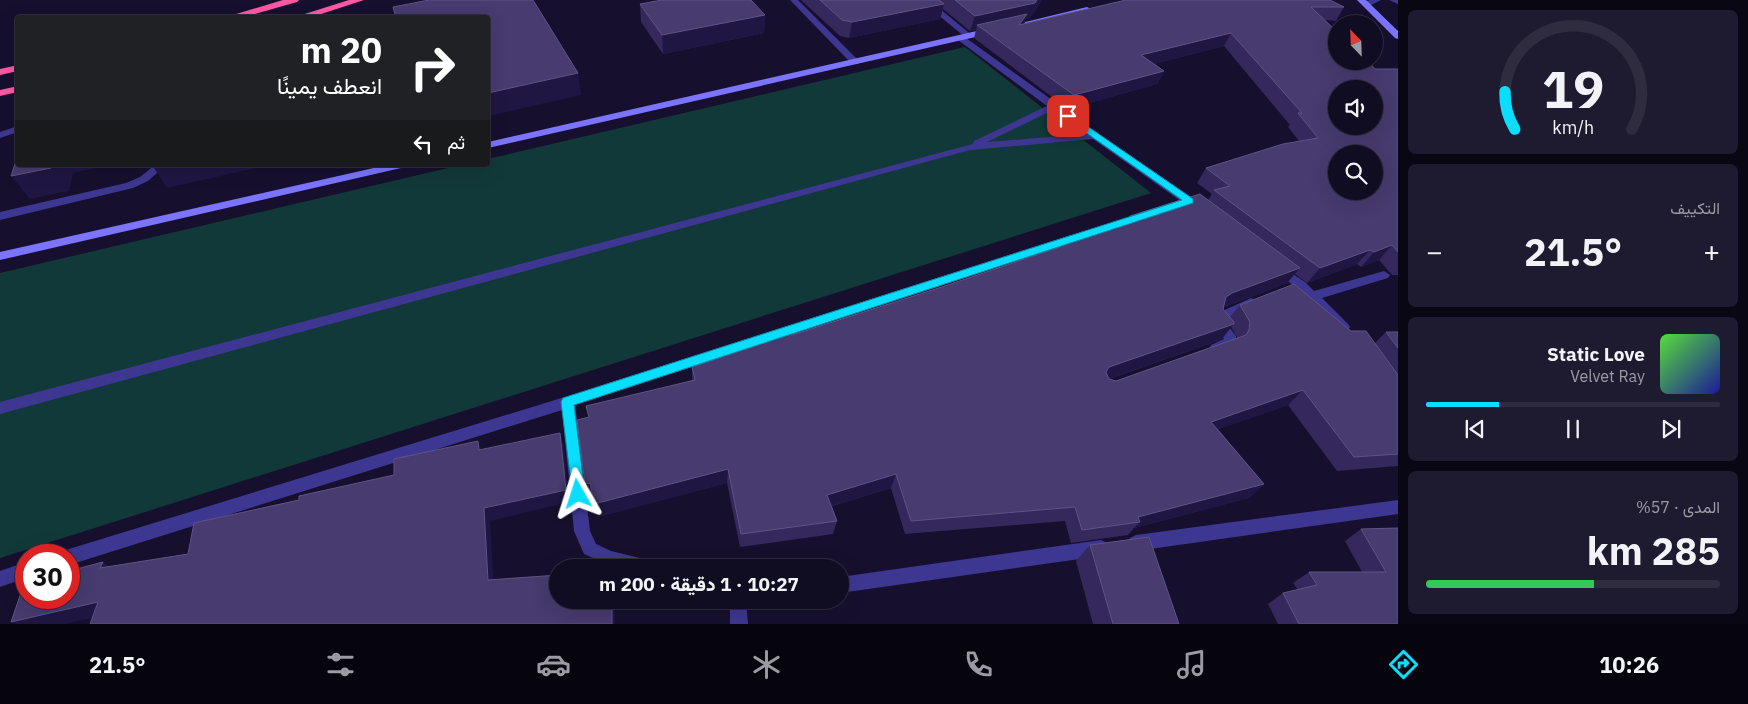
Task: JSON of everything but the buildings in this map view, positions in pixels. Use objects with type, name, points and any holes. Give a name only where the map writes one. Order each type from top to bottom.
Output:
[{"type":"highway","points":[[239,15],[294,0]]},
{"type":"highway","points":[[307,15],[358,0]]},
{"type":"highway","points":[[0,72],[15,69]]},
{"type":"highway","points":[[0,93],[15,90]]},
{"type":"street","points":[[794,0],[855,62]]},
{"type":"street","points":[[924,0],[965,37],[1054,106],[1206,213]]},
{"type":"street","points":[[1364,2],[1377,0]]},
{"type":"street","points":[[1394,0],[1398,2]]},
{"type":"street","points":[[1364,2],[1398,36]]},
{"type":"street","points":[[490,145],[1100,7]]},
{"type":"street","points":[[970,147],[1054,106]]},
{"type":"street","points":[[0,135],[15,130]]},
{"type":"street","points":[[0,408],[970,147],[1095,136]]},
{"type":"street","points":[[0,216],[129,186],[144,179],[159,167]]},
{"type":"street","points":[[0,256],[392,167]]},
{"type":"street","points":[[1171,207],[1190,201]]},
{"type":"street","points":[[80,554],[568,402],[1086,235]]},
{"type":"street","points":[[1269,261],[1301,285],[1350,332]]},
{"type":"street","points":[[1312,296],[1384,275]]},
{"type":"street","points":[[1284,291],[1301,285]]},
{"type":"street","points":[[1206,353],[1228,345],[1230,342],[1230,336],[1219,323],[1220,317],[1224,313],[1267,298]]},
{"type":"street","points":[[568,402],[582,532],[590,549],[614,559]]},
{"type":"street","points":[[849,583],[1398,507]]},
{"type":"street","points":[[0,579],[15,574]]},
{"type":"street","points":[[738,609],[739,624]]},
{"type":"green space","points":[[965,47],[1151,193],[44,544],[15,544],[15,553],[0,558],[0,273],[452,167],[490,167],[490,159]]},
{"type":"route","points":[[578,494],[568,402],[1190,201],[1068,116]]}]
